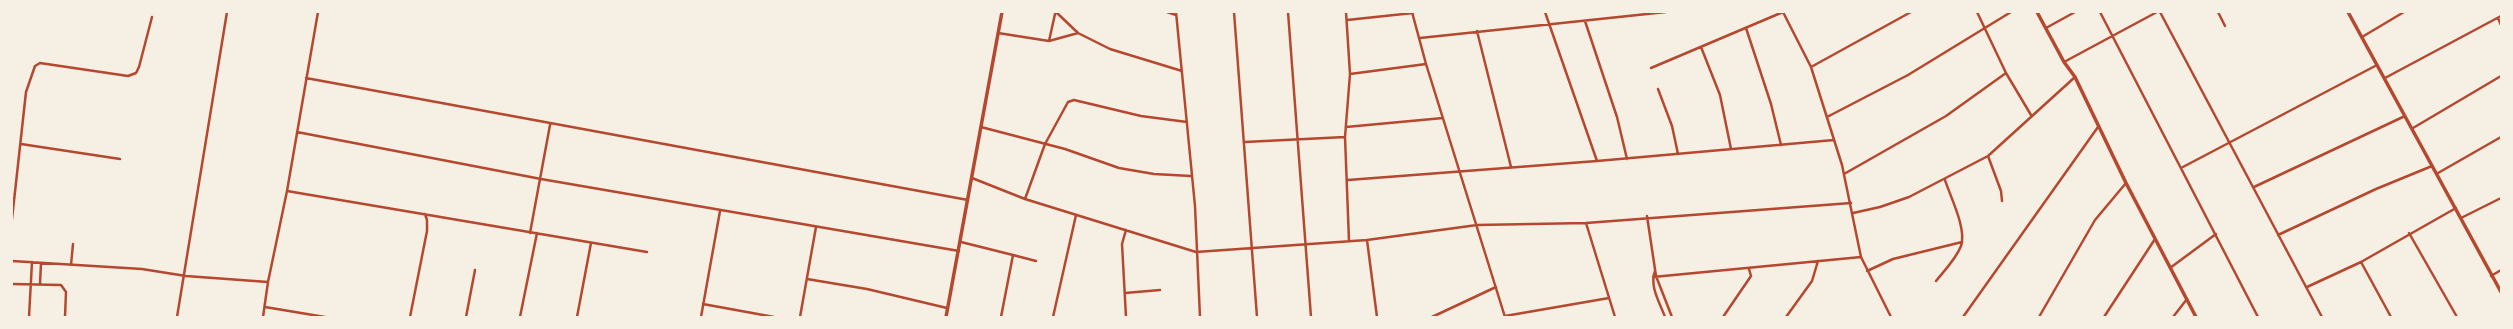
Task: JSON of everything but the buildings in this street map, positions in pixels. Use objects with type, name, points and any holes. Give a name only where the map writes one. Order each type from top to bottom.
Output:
[{"type":"street","points":[[177,317],[186,276],[227,12]]},
{"type":"street","points":[[263,317],[268,282],[287,191],[318,12]]},
{"type":"street","points":[[946,317],[961,242],[1002,12]]},
{"type":"street","points":[[1167,12],[1176,14],[1195,206],[1200,317]]},
{"type":"street","points":[[1234,12],[1257,317]]},
{"type":"street","points":[[1288,12],[1299,139],[1311,317]]},
{"type":"street","points":[[1346,12],[1350,74],[1345,137],[1348,180],[1349,242]]},
{"type":"street","points":[[1545,12],[1597,161]]},
{"type":"street","points":[[1420,38],[1666,12]]},
{"type":"street","points":[[1651,68],[1783,12],[1812,67],[1844,174],[1861,257],[1867,272],[1891,317]]},
{"type":"street","points":[[1812,67],[1911,12]]},
{"type":"street","points":[[1977,12],[2006,72],[2031,115]]},
{"type":"street","points":[[1827,117],[1908,75],[2011,12]]},
{"type":"street","points":[[2037,12],[2064,62],[2075,77],[2126,183],[2196,317]]},
{"type":"street","points":[[2046,28],[2075,12]]},
{"type":"street","points":[[2100,12],[2258,317]]},
{"type":"street","points":[[2064,62],[2159,12],[2230,140],[2278,235],[2322,317]]},
{"type":"street","points":[[2218,12],[2225,26]]},
{"type":"street","points":[[2348,12],[2438,173],[2491,276],[2501,292]]},
{"type":"street","points":[[2362,37],[2404,12]]},
{"type":"street","points":[[1049,41],[1056,13],[1078,33],[1110,49],[1182,71]]},
{"type":"street","points":[[1347,20],[1413,13],[1426,64],[1505,316],[1610,298]]},
{"type":"street","points":[[2385,78],[2501,16]]},
{"type":"street","points":[[12,219],[26,92],[31,72],[37,64],[128,76],[132,75],[139,67],[152,17]]},
{"type":"street","points":[[2498,18],[2501,25]]},
{"type":"street","points":[[1585,21],[1616,116],[1627,159]]},
{"type":"street","points":[[1746,28],[1771,104],[1780,145]]},
{"type":"street","points":[[1477,31],[1511,167]]},
{"type":"street","points":[[998,33],[1049,41],[1078,33]]},
{"type":"street","points":[[1701,47],[1720,96],[1731,149]]},
{"type":"street","points":[[1350,74],[1426,64]]},
{"type":"street","points":[[2181,168],[2230,140],[2291,111],[2377,65]]},
{"type":"street","points":[[1844,174],[1946,116],[2006,72]]},
{"type":"street","points":[[2413,128],[2501,76]]},
{"type":"street","points":[[1853,213],[1887,205],[1945,180],[1988,156],[2031,115],[2075,77]]},
{"type":"street","points":[[306,78],[550,125],[968,200]]},
{"type":"street","points":[[1658,89],[1672,126],[1678,154]]},
{"type":"street","points":[[1025,199],[1045,144],[1068,102],[1074,100],[1142,116],[1187,122]]},
{"type":"street","points":[[2254,186],[2406,116]]},
{"type":"street","points":[[1346,127],[1443,118]]},
{"type":"street","points":[[530,233],[550,125]]},
{"type":"street","points":[[981,127],[1045,144],[1119,168],[1154,174],[1191,176]]},
{"type":"street","points":[[1963,317],[2098,127]]},
{"type":"street","points":[[297,132],[541,179],[959,251]]},
{"type":"street","points":[[1244,142],[1345,137]]},
{"type":"street","points":[[2438,173],[2501,137]]},
{"type":"street","points":[[1348,180],[1627,159],[1834,140]]},
{"type":"street","points":[[21,144],[120,159]]},
{"type":"street","points":[[1988,156],[2001,191],[2002,201]]},
{"type":"street","points":[[2278,235],[2369,192],[2433,166]]},
{"type":"street","points":[[972,178],[1025,199],[1196,252],[1349,242],[1477,225],[1586,222],[1647,216],[1851,203]]},
{"type":"street","points":[[1936,281],[1952,262],[1962,242],[1960,222],[1945,180]]},
{"type":"street","points":[[2039,317],[2095,220],[2126,183]]},
{"type":"street","points":[[287,191],[647,252]]},
{"type":"street","points":[[2461,218],[2501,198]]},
{"type":"street","points":[[2307,287],[2361,262],[2409,233],[2457,208]]},
{"type":"street","points":[[701,317],[720,211]]},
{"type":"street","points":[[424,214],[427,220]]},
{"type":"street","points":[[410,317],[424,251],[429,214]]},
{"type":"street","points":[[1053,317],[1076,215]]},
{"type":"street","points":[[1647,216],[1656,276],[1672,317]]},
{"type":"street","points":[[1586,222],[1615,317]]},
{"type":"street","points":[[800,317],[816,227]]},
{"type":"street","points":[[1126,230],[1122,244],[1126,317]]},
{"type":"street","points":[[2409,233],[2457,317]]},
{"type":"street","points":[[520,317],[537,234]]},
{"type":"street","points":[[2170,268],[2216,234]]},
{"type":"street","points":[[2104,317],[2155,239]]},
{"type":"street","points":[[1367,240],[1377,317]]},
{"type":"street","points":[[961,242],[1036,261]]},
{"type":"street","points":[[1867,272],[1893,259],[1962,242]]},
{"type":"street","points":[[577,317],[591,243]]},
{"type":"street","points":[[71,264],[73,244]]},
{"type":"street","points":[[1001,317],[1013,255]]},
{"type":"street","points":[[1653,277],[1749,269],[1861,257]]},
{"type":"street","points":[[12,261],[142,269],[186,276],[268,282]]},
{"type":"street","points":[[1786,317],[1812,281],[1818,261]]},
{"type":"street","points":[[29,317],[32,262]]},
{"type":"street","points":[[2361,262],[2391,317]]},
{"type":"street","points":[[40,284],[41,263]]},
{"type":"street","points":[[1723,317],[1751,276],[1749,269]]},
{"type":"street","points":[[466,317],[475,270]]},
{"type":"street","points":[[2491,276],[2501,270]]},
{"type":"street","points":[[1655,271],[1653,277],[1656,296],[1665,317]]},
{"type":"street","points":[[807,280],[867,289],[947,308]]},
{"type":"street","points":[[12,284],[63,286],[66,292],[65,317]]},
{"type":"street","points":[[1432,317],[1496,287]]},
{"type":"street","points":[[1124,293],[1160,290]]},
{"type":"street","points":[[2172,317],[2186,299]]},
{"type":"street","points":[[703,304],[774,317]]},
{"type":"street","points":[[265,307],[325,317]]}]
